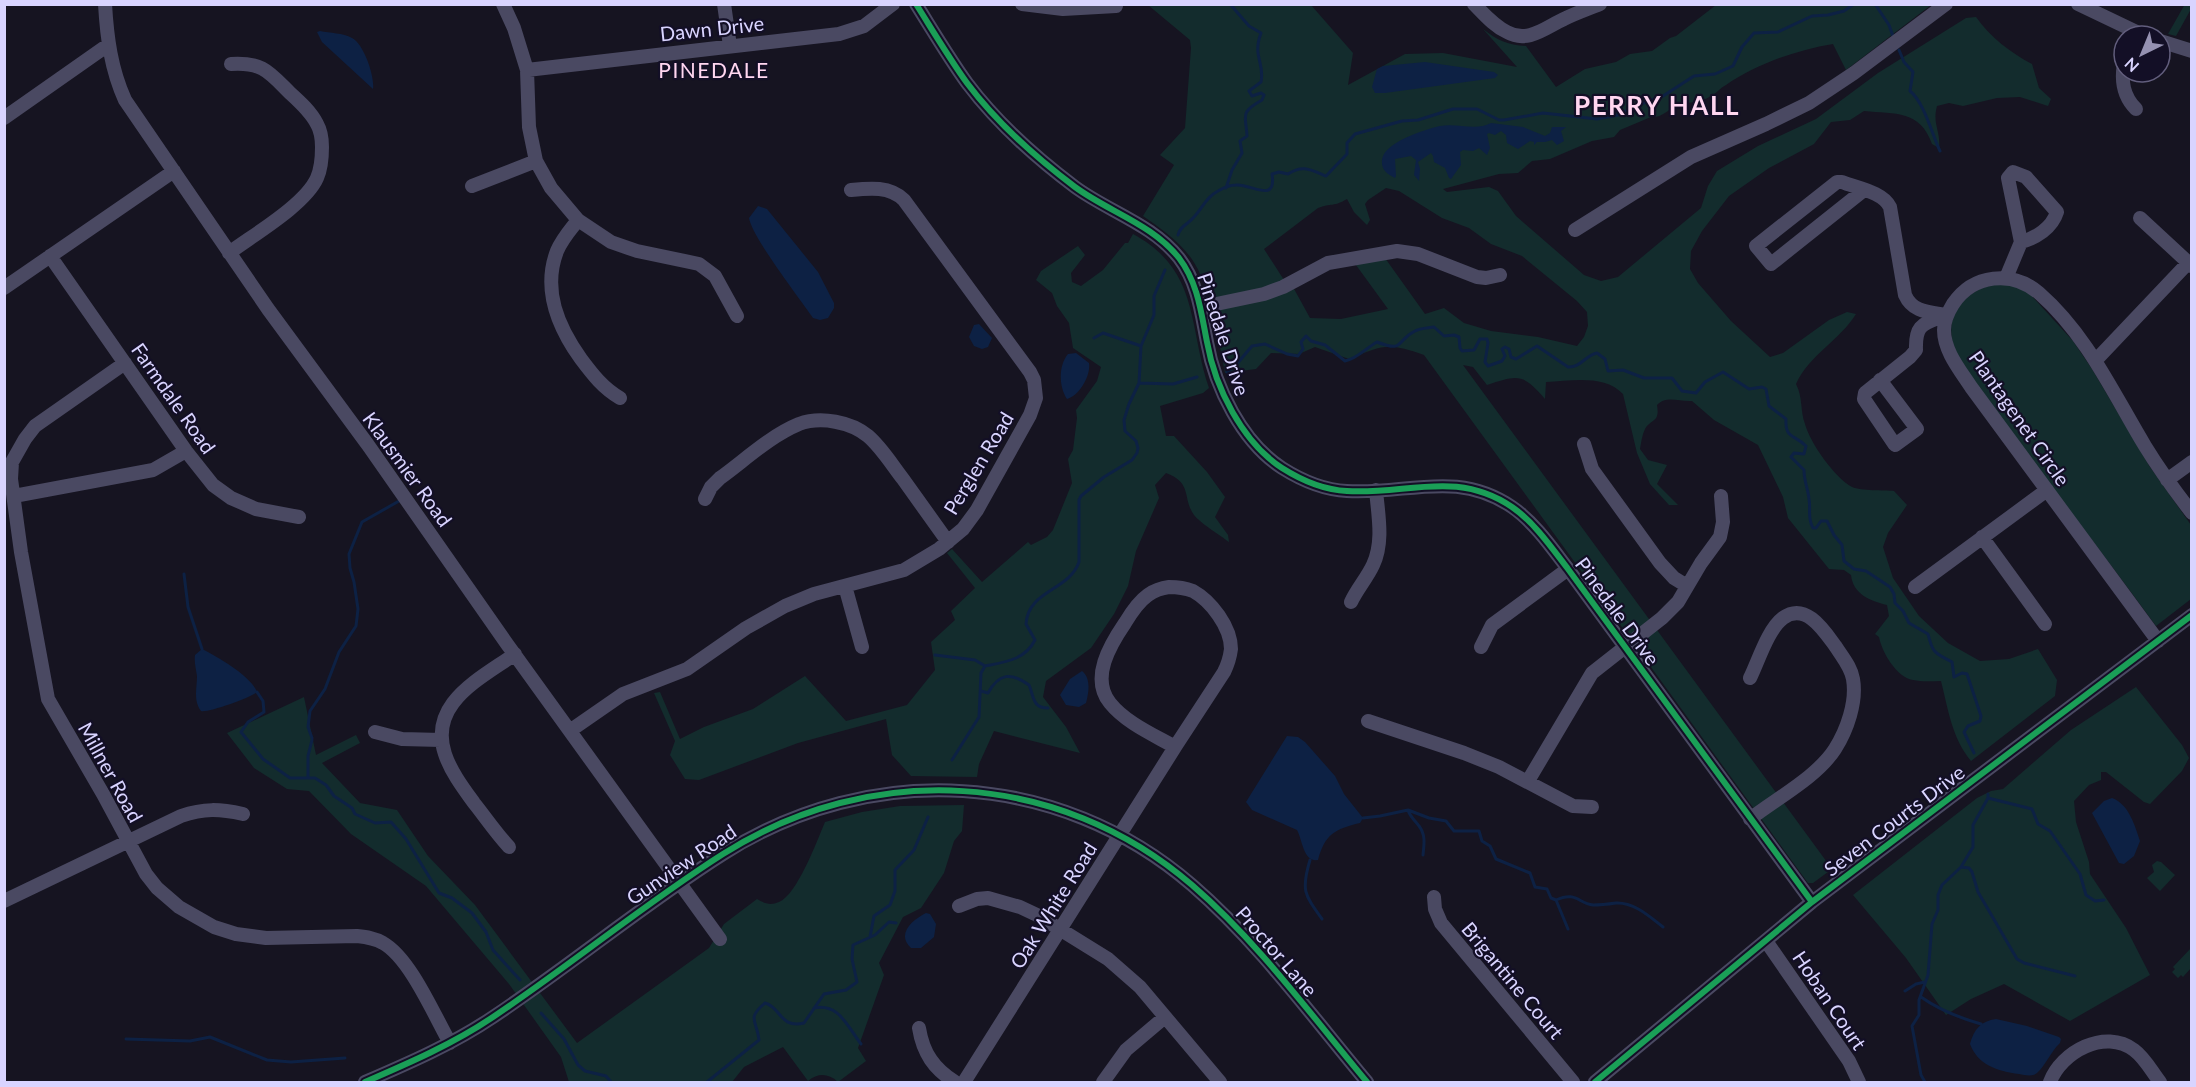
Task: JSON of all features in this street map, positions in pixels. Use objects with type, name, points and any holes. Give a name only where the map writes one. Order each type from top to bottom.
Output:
[{"type":"street","name":"Klausmier Road","points":[[105,4],[108,45],[118,85],[125,100],[229,253],[720,939]]},
{"type":"street","points":[[503,4],[514,28],[527,70],[529,127],[536,161],[551,188],[578,220],[598,235],[626,248],[699,264],[715,276],[737,316]]},
{"type":"street","points":[[724,4],[730,46]]},
{"type":"street","name":"Dawn Drive","points":[[527,70],[846,32],[864,26],[893,4]]},
{"type":"street","name":"Pinedale Drive","points":[[916,4],[968,84],[1004,126],[1047,165],[1082,192],[1144,227],[1164,242],[1188,272],[1202,307],[1207,344],[1223,395],[1242,427],[1265,454],[1294,475],[1321,486],[1346,491],[1440,485],[1469,488],[1483,492],[1512,507],[1522,515],[1545,539],[1568,569],[1812,902]]},
{"type":"street","points":[[1022,4],[1063,9],[1116,6]]},
{"type":"street","points":[[1474,4],[1508,33],[1526,36],[1539,33],[1565,18],[1600,4]]},
{"type":"street","points":[[1575,230],[1690,157],[1809,103],[1854,73],[1946,4]]},
{"type":"street","points":[[2078,4],[2117,24]]},
{"type":"street","points":[[4,118],[108,45]]},
{"type":"street","points":[[2172,45],[2192,51]]},
{"type":"street","points":[[229,253],[296,204],[307,193],[317,178],[322,157],[318,124],[296,99],[264,68],[253,64],[231,64]]},
{"type":"street","points":[[2123,84],[2127,98],[2136,109]]},
{"type":"street","points":[[472,186],[536,161]]},
{"type":"street","points":[[4,288],[174,171]]},
{"type":"street","points":[[2006,278],[2021,242],[2008,178],[2013,172],[2026,177],[2056,212],[2055,219],[2037,237],[2021,242]]},
{"type":"street","points":[[1864,190],[1771,264],[1756,246],[1837,182],[1864,190],[1889,203],[1905,295],[1909,303],[1921,311],[1947,315]]},
{"type":"street","name":"Perglen Road","points":[[571,730],[623,694],[699,662],[767,615],[814,594],[904,570],[931,555],[963,529],[982,501],[1033,407],[1036,390],[1030,372],[900,196],[876,189],[851,190]]},
{"type":"street","points":[[2096,360],[2190,265],[2140,218]]},
{"type":"street","points":[[578,220],[561,244],[554,263],[552,289],[555,313],[567,339],[592,374],[602,386],[620,398]]},
{"type":"street","points":[[1202,307],[1264,294],[1283,287],[1328,263],[1396,251],[1418,254],[1477,277],[1500,275]]},
{"type":"street","name":"Farmdale Road","points":[[50,256],[213,485],[231,498],[256,509],[298,517]]},
{"type":"street","points":[[1880,380],[1916,350],[1915,336],[1922,326],[1947,315],[1962,292],[1968,287],[1983,281],[2006,278],[2031,287],[2045,298],[2062,317],[2096,360],[2146,447],[2192,513]]},
{"type":"street","name":"Plantagenet Circle","points":[[1947,315],[1944,329],[1951,354],[1971,387],[2158,641]]},
{"type":"street","name":"Millner Road","points":[[125,363],[35,426],[12,462],[11,479],[21,552],[48,699],[146,874],[179,907],[214,927],[250,937],[357,936],[370,937],[384,943],[404,962],[450,1043]]},
{"type":"street","points":[[705,500],[711,487],[720,478],[787,430],[811,421],[841,423],[854,427],[869,436],[887,457],[948,542]]},
{"type":"street","points":[[1584,444],[1592,469],[1660,563],[1674,578],[1687,586]]},
{"type":"street","points":[[14,496],[153,470],[186,450]]},
{"type":"street","points":[[2167,480],[2192,462]]},
{"type":"street","points":[[1352,602],[1372,568],[1378,551],[1380,540],[1376,490]]},
{"type":"street","points":[[1915,587],[2047,490]]},
{"type":"street","points":[[1528,782],[1588,678],[1601,664],[1668,613],[1678,602],[1701,563],[1720,537],[1723,522],[1721,496]]},
{"type":"street","points":[[1982,537],[2045,624]]},
{"type":"street","points":[[1481,647],[1492,625],[1568,569]]},
{"type":"street","points":[[845,586],[862,647]]},
{"type":"street","name":"Oak White Road","points":[[964,1083],[1224,672],[1229,661],[1231,647],[1224,625],[1210,605],[1191,590],[1169,587],[1158,589],[1137,604],[1113,642],[1102,669],[1102,680],[1105,693],[1114,707],[1131,721],[1175,747]]},
{"type":"street","points":[[1750,678],[1774,627],[1783,618],[1797,614],[1811,618],[1822,628],[1850,668],[1854,695],[1847,726],[1827,760],[1750,819]]},
{"type":"street","name":"Seven Courts Drive","points":[[1595,1082],[1812,902],[2192,615]]},
{"type":"street","points":[[509,847],[456,778],[446,761],[441,740],[444,721],[452,704],[474,683],[515,654]]},
{"type":"street","points":[[1368,721],[1464,753],[1528,782],[1573,806],[1592,807]]},
{"type":"street","points":[[375,732],[392,738],[441,740]]},
{"type":"street","name":"Gunview Road","points":[[365,1083],[450,1043],[492,1018],[723,854],[768,829],[828,806],[893,792],[933,789],[969,790],[1017,798],[1070,812],[1120,835]]},
{"type":"street","points":[[4,901],[127,841],[197,811],[224,810],[243,814]]},
{"type":"street","name":"Proctor Lane","points":[[1120,835],[1166,865],[1212,902],[1265,960],[1367,1083]]},
{"type":"street","name":"Brigantine Court","points":[[1434,897],[1435,909],[1448,932],[1574,1083]]},
{"type":"street","points":[[959,906],[977,899],[988,898],[1002,901],[1037,915],[1117,966],[1140,987],[1220,1083]]},
{"type":"street","name":"Hoban Court","points":[[1766,941],[1849,1061],[1859,1083]]},
{"type":"street","points":[[1103,1083],[1126,1050],[1166,1017]]},
{"type":"street","points":[[918,1028],[924,1051],[929,1060],[956,1083]]},
{"type":"street","points":[[2050,1083],[2058,1068],[2072,1055],[2085,1046],[2103,1041],[2120,1043],[2132,1048],[2160,1083]]},
{"type":"green space","points":[[2185,4],[2191,5],[2176,36],[2172,35],[2172,27]]},
{"type":"green space","points":[[1148,5],[1311,5],[1353,53],[1348,85],[1405,54],[1443,53],[1517,67],[1483,29],[1503,41],[1526,46],[1556,87],[1585,69],[1616,62],[1630,54],[1652,51],[1676,36],[1716,5],[1931,5],[1846,70],[1833,44],[1791,54],[1764,64],[1724,86],[1707,99],[1676,106],[1661,115],[1620,130],[1614,137],[1592,141],[1550,159],[1532,161],[1518,173],[1499,174],[1443,189],[1447,192],[1489,187],[1498,191],[1516,216],[1584,275],[1601,281],[1618,277],[1701,208],[1708,186],[1717,171],[1758,146],[1816,119],[1878,73],[1966,18],[1976,17],[2001,44],[2032,64],[2039,88],[2051,99],[2048,106],[2020,97],[1997,98],[1963,106],[1949,103],[1937,106],[1935,118],[1939,148],[1932,144],[1921,125],[1906,116],[1864,111],[1850,120],[1831,122],[1814,144],[1769,168],[1729,196],[1702,231],[1691,251],[1690,269],[1698,283],[1731,321],[1770,357],[1783,353],[1829,320],[1847,312],[1856,314],[1842,332],[1809,364],[1796,384],[1800,394],[1803,419],[1812,441],[1831,468],[1852,487],[1894,491],[1907,505],[1888,533],[1883,547],[1893,578],[1919,616],[1948,643],[1980,661],[2009,659],[2038,649],[2057,680],[2055,696],[1971,761],[1955,733],[1941,681],[1920,681],[1907,678],[1891,663],[1883,650],[1879,637],[1875,634],[1889,616],[1887,605],[1863,596],[1852,582],[1851,575],[1844,570],[1829,569],[1788,518],[1783,497],[1758,445],[1714,420],[1692,401],[1665,400],[1661,402],[1657,405],[1656,418],[1645,429],[1640,449],[1648,460],[1667,465],[1657,484],[1678,505],[1669,505],[1650,484],[1637,453],[1623,394],[1615,388],[1587,380],[1546,382],[1545,399],[1531,384],[1519,378],[1506,379],[1487,385],[1473,367],[1463,365],[1832,869],[1813,883],[1808,883],[1424,355],[1402,348],[1386,347],[1349,359],[1315,347],[1299,354],[1271,353],[1256,369],[1225,373],[1213,311],[1293,287],[1310,318],[1341,319],[1388,309],[1356,265],[1385,258],[1425,314],[1444,308],[1464,323],[1491,331],[1538,337],[1577,346],[1588,326],[1587,312],[1577,301],[1522,256],[1491,244],[1469,228],[1442,218],[1399,191],[1386,188],[1365,204],[1370,220],[1367,225],[1354,212],[1347,199],[1318,208],[1264,249],[1284,280],[1269,288],[1211,301],[1190,256],[1143,216],[1174,165],[1160,155],[1185,128],[1191,48],[1190,40]]},
{"type":"green space","points":[[1133,234],[1155,248],[1170,265],[1181,282],[1188,301],[1209,388],[1203,393],[1160,406],[1166,436],[1174,436],[1207,472],[1225,497],[1215,517],[1228,535],[1229,542],[1194,515],[1190,509],[1184,486],[1166,473],[1155,485],[1159,498],[1136,551],[1128,586],[1114,614],[1091,648],[1046,681],[1043,697],[1066,727],[1080,753],[994,731],[979,764],[977,777],[911,776],[892,755],[886,719],[798,743],[699,780],[685,779],[670,755],[675,741],[654,693],[660,692],[680,739],[704,727],[753,709],[805,676],[846,721],[907,705],[935,670],[931,642],[955,620],[951,611],[975,588],[947,553],[952,549],[982,582],[1028,542],[1031,545],[1047,537],[1053,530],[1072,483],[1068,459],[1073,450],[1076,410],[1097,381],[1101,367],[1073,348],[1069,323],[1057,306],[1052,293],[1036,280],[1041,271],[1078,246],[1085,255],[1071,273],[1072,282],[1081,286],[1103,270],[1125,243],[1128,243]]},
{"type":"green space","points":[[1993,284],[2012,284],[2028,292],[2073,341],[2150,467],[2191,525],[2191,599],[2156,626],[1968,372],[1954,347],[1951,329],[1956,311],[1967,297]]},
{"type":"green space","points":[[2136,687],[2182,745],[2189,758],[2182,771],[2150,804],[2144,802],[2106,772],[2101,772],[2101,780],[2089,785],[2074,801],[2076,822],[2089,862],[2090,874],[2126,928],[2150,975],[2070,1021],[2004,984],[1971,999],[1946,1015],[1906,958],[1853,895],[1977,798],[1991,791],[2003,789],[2071,730]]},
{"type":"green space","points":[[304,697],[316,755],[356,735],[360,743],[322,763],[360,803],[397,810],[428,856],[475,905],[577,1043],[709,948],[724,924],[757,899],[773,904],[786,897],[806,867],[825,822],[862,812],[900,806],[964,805],[962,831],[954,841],[944,873],[921,908],[903,917],[879,963],[884,975],[858,1048],[866,1061],[838,1082],[823,1075],[808,1081],[783,1047],[744,1067],[732,1082],[569,1082],[561,1057],[509,984],[426,886],[351,834],[309,791],[287,789],[254,768],[227,733]]},
{"type":"green space","points":[[2157,861],[2175,875],[2160,891],[2147,878],[2154,872],[2152,865]]},
{"type":"green space","points":[[2191,948],[2191,968],[2183,977],[2181,975],[2178,978],[2172,972],[2175,969],[2173,967]]},
{"type":"water","points":[[317,32],[345,35],[356,41],[368,61],[373,89],[322,42]]},
{"type":"water","points":[[1425,62],[1494,72],[1498,75],[1495,78],[1375,93],[1372,87],[1377,69],[1383,66]]},
{"type":"water","points":[[1491,123],[1523,127],[1545,136],[1550,133],[1552,127],[1566,127],[1561,131],[1564,141],[1557,145],[1552,140],[1537,142],[1534,145],[1534,142],[1530,141],[1518,149],[1507,143],[1506,135],[1501,131],[1495,135],[1489,133],[1487,134],[1490,148],[1487,155],[1479,148],[1460,152],[1461,165],[1451,179],[1445,168],[1434,162],[1431,153],[1418,162],[1419,181],[1414,175],[1416,160],[1411,156],[1395,159],[1395,178],[1382,166],[1384,154],[1390,148],[1397,142],[1415,134],[1440,126],[1473,127]]},
{"type":"water","points":[[758,206],[767,209],[818,272],[834,303],[834,308],[828,318],[820,320],[813,318],[758,239],[749,218]]},
{"type":"water","points":[[979,324],[992,338],[988,347],[982,349],[974,346],[969,337],[974,325]]},
{"type":"water","points":[[1076,353],[1089,363],[1088,374],[1080,390],[1067,399],[1061,383],[1062,364],[1068,354]]},
{"type":"water","points":[[202,649],[241,673],[257,692],[212,710],[201,711],[196,698],[195,655]]},
{"type":"water","points":[[1082,671],[1088,681],[1086,703],[1079,707],[1066,705],[1060,695],[1070,679]]},
{"type":"water","points":[[1287,736],[1298,737],[1305,742],[1335,776],[1344,794],[1363,818],[1360,823],[1332,834],[1324,844],[1318,860],[1309,858],[1306,854],[1297,830],[1252,810],[1246,802]]},
{"type":"water","points":[[2112,798],[2127,810],[2140,841],[2134,856],[2124,864],[2119,863],[2092,813],[2104,801]]},
{"type":"water","points":[[926,913],[930,914],[936,924],[934,937],[921,948],[911,948],[905,938],[905,933],[911,923]]},
{"type":"water","points":[[1996,1019],[2059,1037],[2060,1043],[2035,1074],[2026,1075],[1996,1069],[1983,1062],[1970,1044],[1979,1027]]},
{"type":"waterway","points":[[1230,4],[1249,26],[1261,33],[1258,48],[1261,82],[1249,91],[1252,96],[1261,93],[1264,95]]},
{"type":"waterway","points":[[1178,235],[1210,196],[1225,188],[1242,185],[1266,191],[1270,189],[1272,174],[1279,172],[1288,174],[1298,169],[1311,170],[1326,176],[1347,154],[1347,143],[1355,134],[1402,121],[1418,120],[1453,109],[1477,109],[1499,120],[1543,113],[1597,119],[1618,115],[1663,96],[1694,76],[1715,74],[1733,66],[1742,47],[1754,33],[1778,32],[1812,16],[1844,11],[1854,4]]},
{"type":"waterway","points":[[1875,4],[1889,25],[1893,36]]},
{"type":"waterway","points":[[1899,50],[1904,62],[1913,72],[1910,91],[1924,110],[1940,151]]},
{"type":"waterway","points":[[1226,188],[1232,170],[1242,153],[1240,141],[1247,136],[1245,119],[1247,112],[1262,100],[1264,95]]},
{"type":"waterway","points":[[935,655],[975,660],[985,666],[1020,656],[1031,647],[1035,640],[1026,624],[1028,613],[1041,597],[1067,579],[1079,562],[1079,500],[1081,496],[1104,477],[1132,460],[1137,453],[1136,441],[1125,431],[1124,420],[1139,383],[1141,346],[1154,315],[1154,296],[1165,270]]},
{"type":"waterway","points":[[1227,372],[1252,346],[1265,344],[1287,354],[1298,356],[1303,349],[1301,342],[1306,336],[1311,341],[1325,345],[1345,361],[1357,356],[1377,342],[1396,346],[1415,331],[1434,327],[1444,336],[1459,337],[1462,351],[1474,350],[1480,339],[1487,339],[1485,362],[1488,366],[1502,361],[1505,356],[1502,349],[1505,347],[1509,349],[1511,357],[1516,359],[1537,346],[1568,367],[1576,366],[1597,353],[1605,359],[1608,371],[1623,370],[1644,378],[1672,378],[1682,391],[1696,393],[1705,382],[1723,372],[1749,389],[1762,387],[1766,389],[1769,406],[1786,419],[1789,433],[1806,446],[1804,454],[1794,453],[1791,457],[1804,470],[1810,503],[1810,521],[1813,528],[1816,528],[1821,521],[1827,521],[1842,545],[1844,561],[1854,569],[1866,571],[1890,587],[1895,603],[1903,611],[1909,623],[1928,634],[1936,653],[1952,662],[1954,677],[1962,673],[1967,674],[1981,716],[1980,721],[1968,726],[1964,732],[1974,753]]},
{"type":"waterway","points":[[1094,338],[1103,333],[1141,346]]},
{"type":"waterway","points":[[1139,383],[1173,384],[1197,377]]},
{"type":"waterway","points":[[312,738],[308,727],[310,711],[325,689],[339,652],[356,626],[358,609],[349,554],[362,522],[399,501]]},
{"type":"waterway","points":[[184,574],[188,607],[202,649]]},
{"type":"waterway","points":[[952,760],[979,717],[981,673],[985,666]]},
{"type":"waterway","points":[[981,691],[988,693],[1001,678],[1017,678],[1029,685],[1036,704],[1048,708]]},
{"type":"waterway","points":[[257,692],[263,701],[264,712],[248,722],[241,732],[263,759],[290,778],[315,778],[326,785],[334,796],[352,808],[355,814],[375,823],[391,822],[406,839],[439,893],[452,898],[472,913],[486,932],[493,950],[520,980]]},
{"type":"waterway","points":[[308,778],[308,756],[312,740]]},
{"type":"waterway","points":[[1925,1082],[1921,1075],[1912,1026],[1919,1015],[1919,1000],[1928,975],[1932,924],[1938,910],[1938,895],[1942,885],[1961,867],[1973,847],[1973,825],[1988,794]]},
{"type":"waterway","points":[[1988,798],[2032,809],[2038,824],[2050,831],[2080,874],[2086,895],[2095,901],[2104,900]]},
{"type":"waterway","points":[[1408,810],[1423,833],[1423,855]]},
{"type":"waterway","points":[[1363,818],[1408,810],[1429,818],[1446,821],[1454,831],[1479,831],[1482,841],[1490,846],[1496,859],[1530,873],[1535,887],[1547,889],[1551,898],[1556,900],[1568,929]]},
{"type":"waterway","points":[[870,937],[874,916],[890,905],[895,891],[895,870],[914,850],[928,817]]},
{"type":"waterway","points":[[1310,860],[1306,891],[1322,919]]},
{"type":"waterway","points":[[1961,867],[1969,868],[1972,872],[1978,892],[2017,959],[2024,963],[2075,976]]},
{"type":"waterway","points":[[1556,900],[1573,897],[1593,905],[1623,903],[1641,911],[1663,927]]},
{"type":"waterway","points":[[707,1082],[759,1040],[754,1020],[759,1008],[765,1003],[790,1023],[804,1023],[824,994],[846,990],[857,982],[852,959],[853,945],[875,935],[889,922],[896,923]]},
{"type":"waterway","points":[[1905,991],[1916,984],[1925,982]]},
{"type":"waterway","points":[[1921,997],[1950,1013],[1981,1024]]},
{"type":"waterway","points":[[814,1008],[823,1007],[836,1012],[847,1023],[861,1044]]},
{"type":"waterway","points":[[541,1013],[564,1039],[578,1065],[585,1071],[606,1076],[611,1082]]},
{"type":"waterway","points":[[126,1039],[190,1041],[210,1037],[267,1060],[291,1062],[345,1058]]},
{"type":"cycle path","points":[[916,4],[967,83],[1017,139],[1075,187],[1143,227],[1168,246],[1179,258],[1195,288],[1216,377],[1232,412],[1255,444],[1282,468],[1297,477],[1330,489],[1369,491],[1451,486],[1471,489],[1491,496],[1520,513],[1568,569],[1812,902]]},
{"type":"cycle path","points":[[1595,1082],[1812,902],[2192,615]]},
{"type":"cycle path","points":[[365,1082],[478,1027],[694,873],[723,854],[780,824],[840,803],[901,792],[963,791],[1024,800],[1083,818],[1140,847],[1192,885],[1239,930],[1367,1082]]},
{"type":"district","name":"PINEDALE","points":[[714,69]]},
{"type":"district","name":"PERRY HALL","points":[[1657,105]]}]
